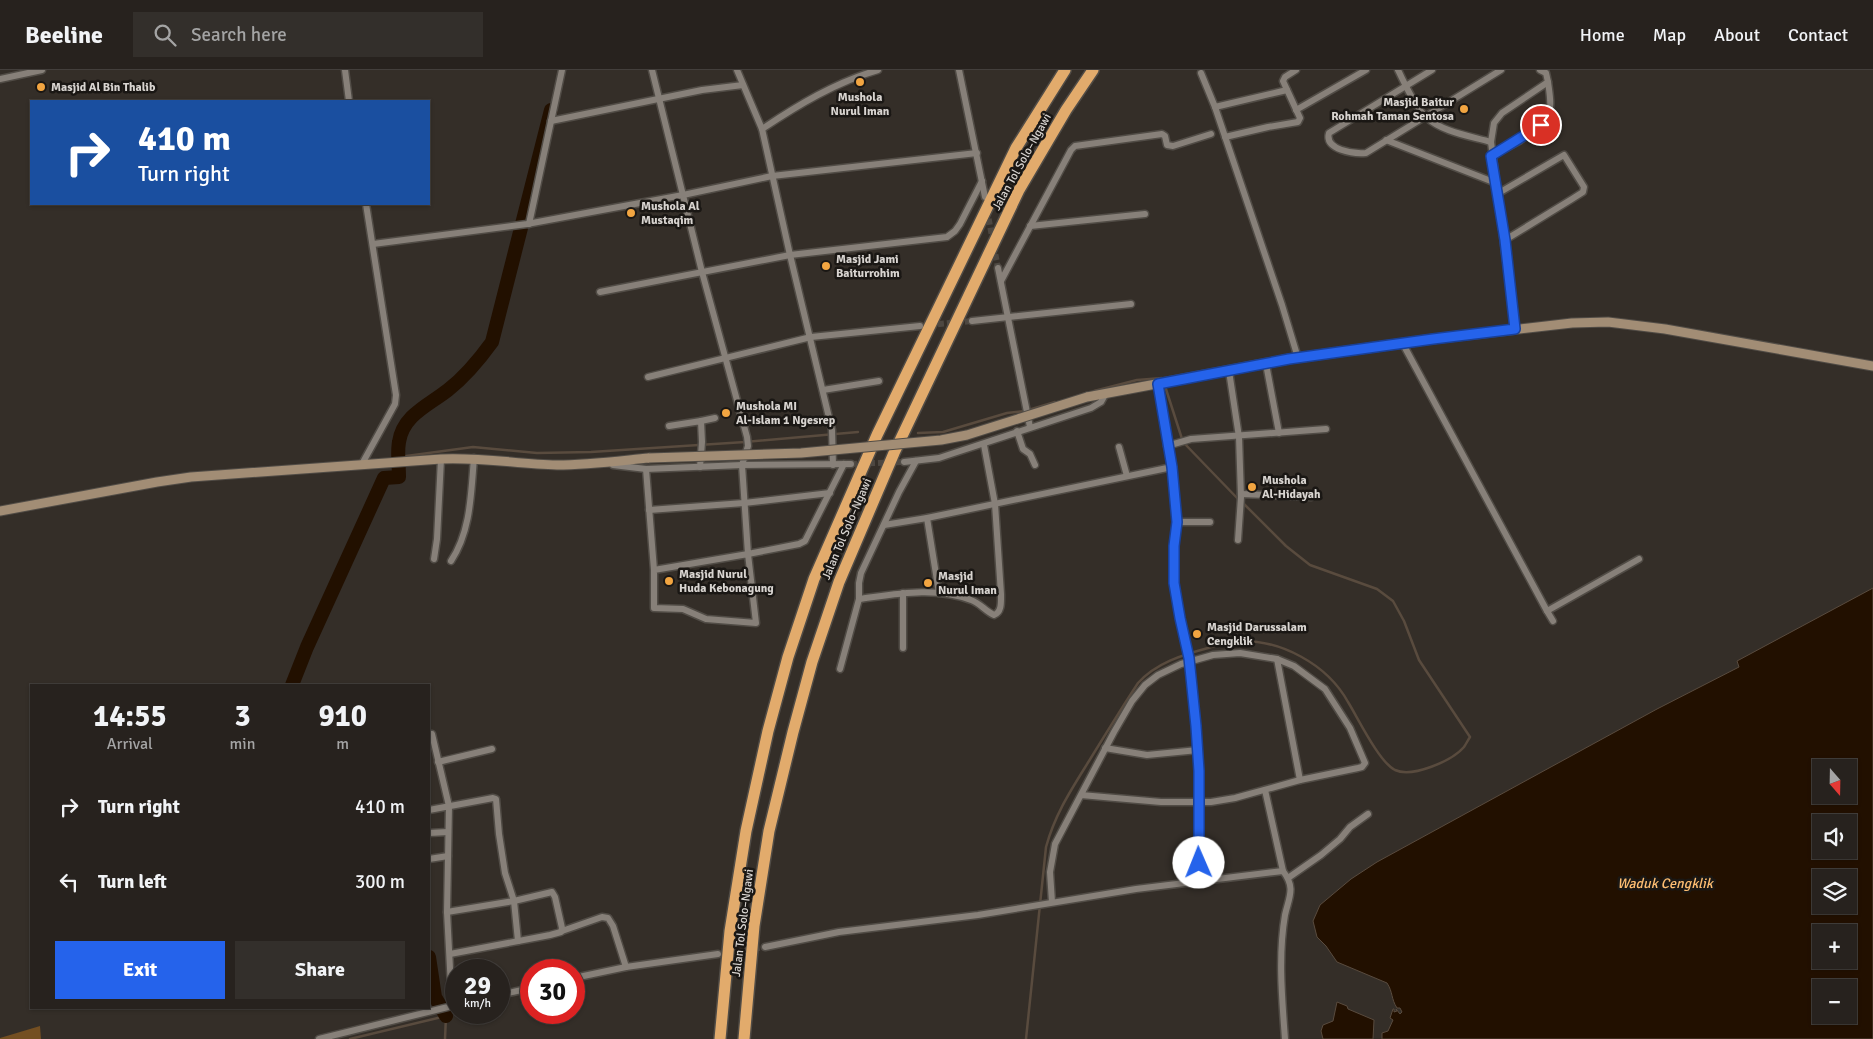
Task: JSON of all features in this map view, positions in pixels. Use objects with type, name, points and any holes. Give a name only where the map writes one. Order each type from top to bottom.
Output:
[{"type":"highway","name":"Jalan Tol Solo–Ngawi","points":[[720,1039],[730,931],[746,830],[770,722],[788,657],[814,579],[877,435],[1016,148],[1065,70]]},
{"type":"highway","name":"Jalan Tol Solo–Ngawi","points":[[744,1039],[754,926],[770,831],[793,732],[812,662],[839,582],[894,452],[1019,190],[1066,110],[1093,70]]},
{"type":"main road","points":[[0,512],[192,477],[362,464],[474,458],[548,464],[601,463],[649,458],[801,453],[933,441],[967,435],[1107,392],[1298,358],[1572,323],[1608,322],[1632,324],[1873,366]]},
{"type":"street","points":[[0,79],[42,70]]},
{"type":"street","points":[[345,70],[349,100]]},
{"type":"street","points":[[528,224],[562,70]]},
{"type":"street","points":[[646,469],[654,570],[654,608],[678,608],[706,619],[755,624],[742,465],[748,446],[747,437],[702,272],[652,70]]},
{"type":"street","points":[[737,70],[762,129],[832,430],[833,464]]},
{"type":"street","points":[[762,129],[819,94],[863,72],[878,70]]},
{"type":"street","points":[[959,70],[985,197]]},
{"type":"street","points":[[1225,137],[1298,122],[1300,118],[1287,90],[1284,78],[1296,70]]},
{"type":"street","points":[[1296,110],[1366,70]]},
{"type":"street","points":[[1398,70],[1424,116],[1438,125],[1491,142]]},
{"type":"street","points":[[1432,70],[1329,133],[1328,137],[1332,144],[1338,148],[1362,153],[1386,140],[1490,73],[1501,70]]},
{"type":"street","points":[[1491,156],[1519,141],[1548,118],[1550,103],[1548,82],[1546,73],[1540,70]]},
{"type":"street","points":[[1201,73],[1215,107],[1276,286],[1298,358]]},
{"type":"street","points":[[1515,329],[1505,240],[1491,156],[1491,142],[1494,123],[1502,113],[1548,82]]},
{"type":"street","points":[[551,121],[743,84]]},
{"type":"street","points":[[1215,107],[1287,90]]},
{"type":"street","points":[[1001,281],[1071,150],[1075,146],[1162,134],[1165,136],[1168,145],[1173,146],[1211,134]]},
{"type":"street","points":[[1386,140],[1496,183]]},
{"type":"street","points":[[373,244],[528,224],[772,176],[977,153]]},
{"type":"street","points":[[1497,194],[1564,155],[1584,187],[1583,192],[1505,240]]},
{"type":"street","points":[[600,292],[790,255],[947,237],[960,224],[982,181]]},
{"type":"street","points":[[362,464],[395,404],[396,395],[366,205]]},
{"type":"street","points":[[1030,226],[1145,214]]},
{"type":"street","points":[[998,268],[1030,427]]},
{"type":"street","points":[[972,321],[1130,304]]},
{"type":"street","points":[[648,377],[811,337],[920,326]]},
{"type":"street","points":[[1403,344],[1554,621]]},
{"type":"street","points":[[1266,364],[1279,434]]},
{"type":"street","points":[[1229,371],[1239,437],[1241,495],[1238,540]]},
{"type":"street","points":[[823,390],[880,381]]},
{"type":"street","points":[[1163,383],[1167,446],[1172,467],[1177,522],[1173,576],[1189,660],[1198,750],[1199,880]]},
{"type":"street","points":[[904,462],[939,458],[984,445],[1017,431],[1091,408],[1101,402],[1107,392]]},
{"type":"street","points":[[668,426],[715,418]]},
{"type":"street","points":[[700,421],[702,442],[700,467]]},
{"type":"street","points":[[1167,446],[1191,439],[1326,430]]},
{"type":"street","points":[[1017,431],[1023,449],[1030,454],[1035,465]]},
{"type":"street","points":[[859,599],[903,593],[939,593],[973,600],[994,615],[999,611],[1001,594],[995,504],[984,445]]},
{"type":"street","points":[[1119,446],[1127,476]]},
{"type":"street","points":[[451,561],[461,543],[464,532],[474,458]]},
{"type":"street","points":[[434,559],[437,539],[441,459]]},
{"type":"street","points":[[840,669],[859,599],[861,573],[899,492],[916,461]]},
{"type":"street","points":[[601,463],[646,469],[742,465],[847,464],[805,542],[654,570]]},
{"type":"street","points":[[884,525],[927,518],[1172,467]]},
{"type":"street","points":[[649,510],[744,503],[830,493]]},
{"type":"street","points":[[1241,495],[1311,497]]},
{"type":"street","points":[[927,518],[939,593]]},
{"type":"street","points":[[1177,522],[1210,522]]},
{"type":"street","points":[[1547,611],[1639,559]]},
{"type":"street","points":[[903,593],[903,648]]},
{"type":"street","points":[[1051,902],[1050,872],[1056,844],[1067,818],[1132,700],[1145,684],[1158,675],[1189,660],[1214,655],[1240,653],[1277,659],[1294,666],[1325,689],[1350,728],[1365,760],[1364,765],[1358,768],[1300,780],[1235,798],[1199,803],[1139,801],[1081,795]]},
{"type":"street","points":[[1277,659],[1300,780]]},
{"type":"street","points":[[432,734],[449,806],[447,912],[450,959]]},
{"type":"street","points":[[1105,748],[1147,755],[1198,750]]},
{"type":"street","points":[[438,762],[492,749]]},
{"type":"street","points":[[1265,790],[1283,871],[1292,887],[1283,928],[1282,994],[1285,1039]]},
{"type":"street","points":[[430,810],[496,799],[505,873],[514,901],[518,941]]},
{"type":"street","points":[[1288,878],[1340,840],[1350,828],[1368,814]]},
{"type":"street","points":[[430,832],[448,832]]},
{"type":"street","points":[[430,859],[448,856]]},
{"type":"street","points":[[766,947],[839,932],[978,914],[1199,880],[1283,871]]},
{"type":"street","points":[[447,912],[514,901],[553,892],[556,897],[562,930]]},
{"type":"street","points":[[450,954],[558,933],[602,917],[608,918],[613,926],[626,967]]},
{"type":"street","points":[[585,976],[626,967],[718,954]]},
{"type":"street","points":[[319,1039],[445,1009]]},
{"type":"shaded area","points":[[40,1026],[41,1039],[0,1039],[0,1038]]},
{"type":"water","name":"Waduk Cengklik","points":[[1873,588],[1873,1039],[1382,1039],[1382,1033],[1388,1031],[1393,1020],[1390,1018],[1393,1009],[1394,1012],[1397,1011],[1396,1009],[1400,1014],[1402,1012],[1395,1005],[1387,983],[1337,962],[1317,937],[1313,921],[1320,905],[1351,879],[1377,862],[1657,709],[1739,667],[1737,661]]},
{"type":"water","points":[[1337,1002],[1374,1020],[1373,1039],[1323,1039],[1321,1031],[1323,1025],[1333,1021]]},
{"type":"waterway","points":[[292,684],[307,647],[384,478],[399,477],[398,446],[401,433],[411,418],[461,379],[492,342],[551,110]]},
{"type":"waterway","points":[[1094,391],[1137,380],[1162,378],[1163,380]]},
{"type":"waterway","points":[[1165,386],[1183,442],[1239,500]]},
{"type":"waterway","points":[[918,433],[943,432],[1007,413],[1025,411],[1055,402]]},
{"type":"waterway","points":[[399,457],[473,447],[537,453],[591,452],[745,442],[858,432]]},
{"type":"waterway","points":[[1026,1039],[1046,847],[1050,835],[1070,792],[1113,722],[1138,683],[1153,670],[1179,657],[1226,643],[1253,641],[1270,644],[1301,656],[1328,676],[1339,688],[1382,758],[1395,770],[1411,772],[1441,763],[1451,758],[1464,747],[1470,737],[1419,660],[1404,621],[1393,601],[1377,589],[1310,565],[1286,546],[1243,503]]},
{"type":"waterway","points":[[430,964],[435,997],[445,1014]]},
{"type":"waterway","points":[[350,1039],[446,1016],[445,1039]]},
{"type":"tunnel","points":[[987,210],[998,268]]},
{"type":"tunnel","points":[[929,325],[972,321]]},
{"type":"tunnel","points":[[851,464],[904,462]]},
{"type":"tunnel","points":[[727,953],[765,947]]},
{"type":"place","name":"Mushola Nurul Iman","points":[[860,82]]},
{"type":"place","name":"Masjid Al Bin Thalib","points":[[41,87]]},
{"type":"place","name":"Masjid Baitur Rohmah Taman Sentosa","points":[[1464,109]]},
{"type":"place","name":"Mushola Al Mustaqim","points":[[631,213]]},
{"type":"place","name":"Masjid Jami Baiturrohim","points":[[826,266]]},
{"type":"place","name":"Mushola MI Al-Islam 1 Ngesrep","points":[[726,413]]},
{"type":"place","name":"Mushola Al-Hidayah","points":[[1252,487]]},
{"type":"place","name":"Masjid Nurul Huda Kebonagung","points":[[669,581]]},
{"type":"place","name":"Masjid Nurul Iman","points":[[928,583]]},
{"type":"place","name":"Masjid Darussalam Cengklik","points":[[1197,634]]},
{"type":"route","points":[[1199,863],[1199,771],[1196,726],[1189,658],[1174,583],[1174,546],[1177,522],[1172,467],[1158,384],[1289,359],[1515,329],[1505,240],[1491,156],[1519,141],[1541,125]]}]
